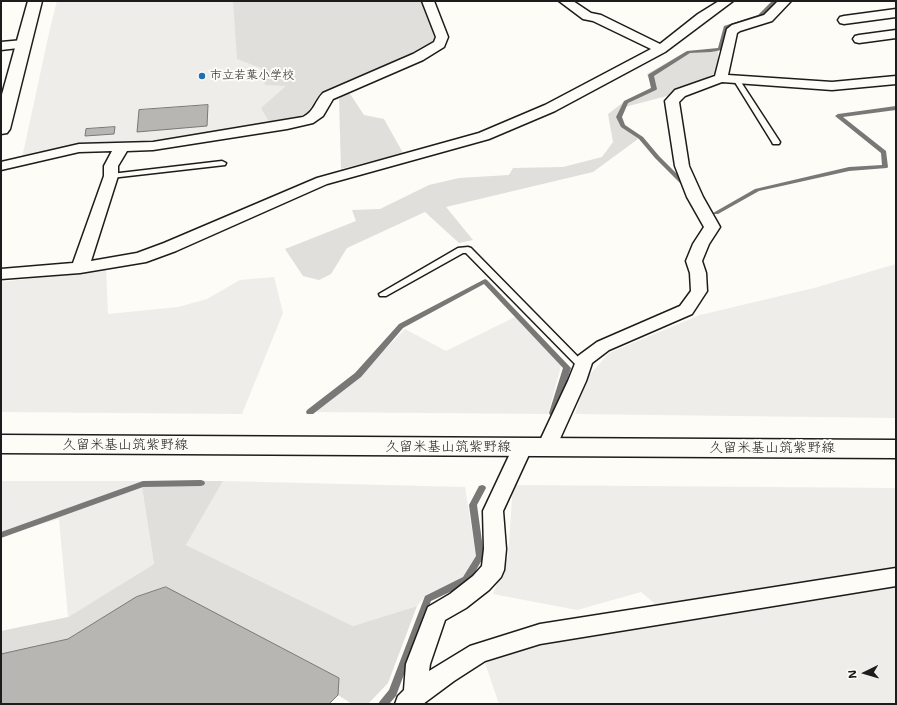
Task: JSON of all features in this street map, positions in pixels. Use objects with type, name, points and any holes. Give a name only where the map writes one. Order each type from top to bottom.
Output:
[{"type":"main road","points":[[1,129],[35,1]]},
{"type":"main road","name":"久留米基山筑紫野線","points":[[1,444],[896,449]]},
{"type":"street","points":[[1,166],[79,148],[153,146],[287,126],[307,121],[317,115],[323,100],[328,96],[418,58],[440,44],[442,37],[428,1]]},
{"type":"street","points":[[565,1],[587,16],[597,18],[661,49]]},
{"type":"street","points":[[1,274],[80,268],[140,258],[170,247],[322,181],[484,136],[550,108],[661,49],[702,16],[727,1]]},
{"type":"street","points":[[729,79],[731,32],[736,28],[768,18],[785,1]]},
{"type":"street","points":[[844,20],[896,13]]},
{"type":"street","points":[[859,39],[896,34]]},
{"type":"street","points":[[1,46],[23,44]]},
{"type":"street","points":[[547,447],[584,360],[603,346],[686,310],[699,291],[698,273],[694,261],[701,244],[712,227],[695,197],[682,166],[672,101],[680,93],[729,79],[832,86],[896,80]]},
{"type":"street","points":[[80,268],[111,176],[111,166],[122,147]]},
{"type":"street","points":[[412,699],[418,664],[436,614],[458,601],[481,583],[493,570],[496,549],[493,511],[522,448]]},
{"type":"street","points":[[412,699],[446,673],[478,653],[540,634],[896,577]]},
{"type":"lane","points":[[729,79],[776,142]]},
{"type":"lane","points":[[111,176],[222,163]]},
{"type":"lane","points":[[382,294],[462,250],[468,250],[582,366]]},
{"type":"shaded area","name":"市立若葉小学校","points":[[57,1],[423,1],[435,35],[433,42],[413,55],[318,96],[307,113],[271,125],[154,141],[73,146],[22,158]]},
{"type":"shaded area","points":[[233,1],[423,1],[435,35],[433,42],[413,55],[318,96],[307,113],[295,119],[271,125],[261,108],[286,86],[265,85],[261,68],[237,59]]},
{"type":"shaded area","points":[[718,48],[718,72],[667,96],[621,108],[616,117],[621,126],[638,139],[593,172],[446,207],[473,240],[459,243],[425,212],[347,248],[331,274],[319,280],[303,276],[285,249],[356,221],[352,210],[380,209],[429,185],[459,178],[509,175],[513,168],[563,167],[602,157],[613,142],[608,114],[625,101],[652,89],[647,74],[687,51],[712,50]]},
{"type":"shaded area","points":[[348,91],[364,115],[384,119],[403,153],[341,169],[339,99]]},
{"type":"shaded area","points":[[208,105],[207,126],[137,132],[139,110]]},
{"type":"shaded area","points":[[115,127],[114,134],[85,136],[86,129]]},
{"type":"shaded area","points":[[896,264],[896,418],[575,414],[587,378],[609,353],[700,315],[814,288]]},
{"type":"shaded area","points":[[106,269],[108,314],[178,307],[207,299],[240,280],[274,277],[283,313],[242,414],[1,412],[1,282]]},
{"type":"shaded area","points":[[517,316],[561,366],[548,414],[313,412],[359,376],[405,329],[446,351]]},
{"type":"shaded area","points":[[1,481],[141,481],[154,564],[68,617],[59,519],[1,536]]},
{"type":"shaded area","points":[[141,481],[223,481],[186,545],[353,626],[417,606],[388,683],[368,704],[352,704],[338,695],[339,678],[166,587],[136,597],[68,639],[1,654],[1,631],[68,617],[154,564]]},
{"type":"shaded area","points":[[223,481],[465,487],[476,556],[463,577],[425,596],[417,606],[353,626],[186,545]]},
{"type":"shaded area","points":[[513,485],[896,488],[896,568],[660,608],[641,592],[577,610],[493,594],[508,557]]},
{"type":"shaded area","points":[[896,586],[896,703],[499,704],[485,663],[559,638]]},
{"type":"shaded area","points":[[166,587],[339,678],[338,695],[329,704],[1,704],[1,654],[68,639],[136,597]]},
{"type":"waterway","points":[[684,184],[657,157],[641,138],[623,126],[619,117],[626,102],[654,89],[651,75],[689,52],[720,49],[726,27],[760,16],[775,1]]},
{"type":"waterway","points":[[716,213],[757,190],[849,169],[885,167],[884,152],[838,116],[896,108]]},
{"type":"waterway","points":[[310,412],[358,375],[401,326],[485,281],[567,368],[553,413]]},
{"type":"waterway","points":[[1,535],[143,484],[201,483]]},
{"type":"waterway","points":[[383,704],[393,693],[428,599],[466,580],[480,556],[473,505],[482,488]]},
{"type":"place","name":"市立若葉小学校","points":[[202,76]]}]
